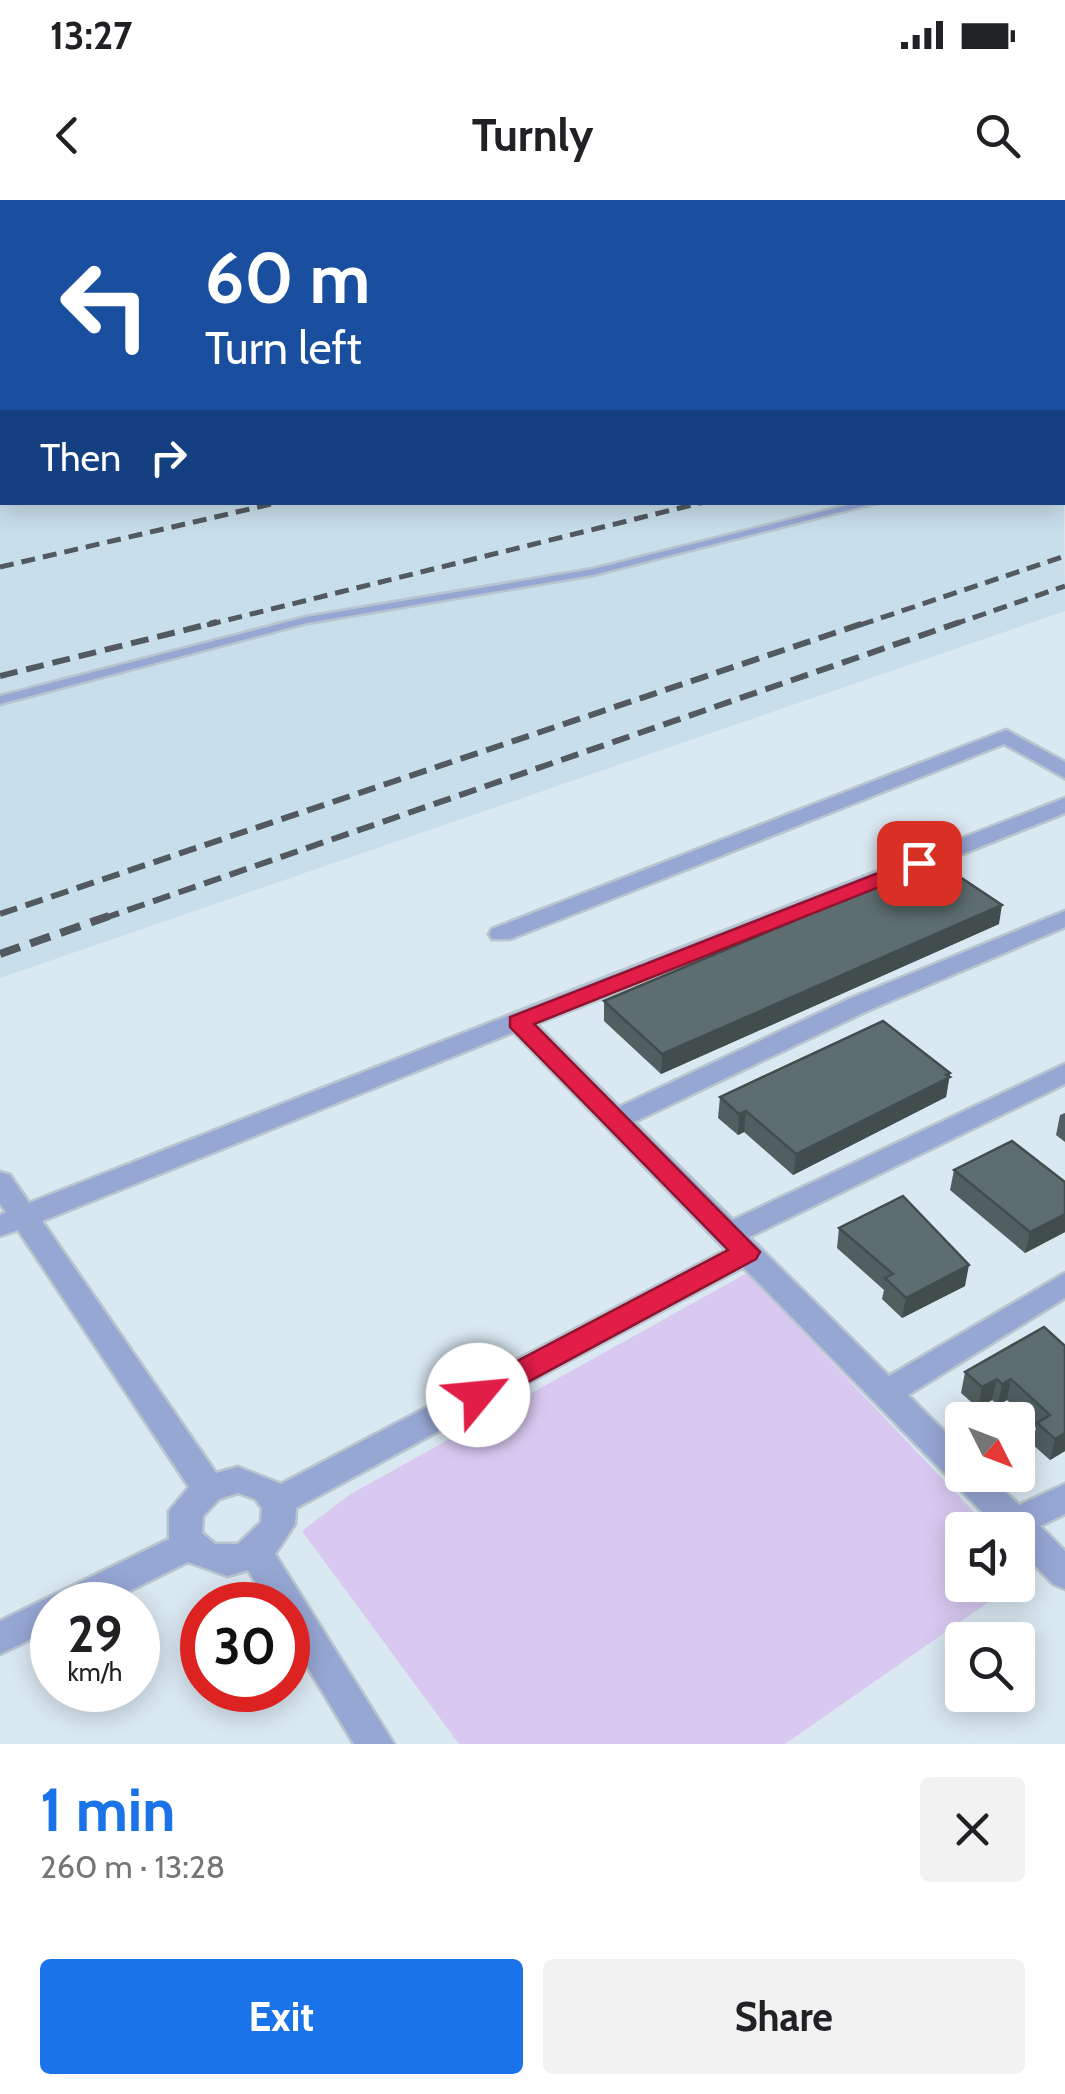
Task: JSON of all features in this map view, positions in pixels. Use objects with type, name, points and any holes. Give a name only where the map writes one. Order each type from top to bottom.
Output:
[{"type":"street","points":[[501,934],[1006,736],[1065,771]]},
{"type":"street","points":[[11,1222],[1065,806]]},
{"type":"street","points":[[616,1120],[858,1006],[1064,920]]},
{"type":"street","points":[[519,1022],[945,1453]]},
{"type":"street","points":[[277,1502],[738,1243],[1065,1074]]},
{"type":"street","points":[[0,1182],[11,1222],[208,1488]]},
{"type":"street","points":[[886,1393],[1065,1284]]},
{"type":"street","points":[[224,1482],[253,1483],[277,1502],[280,1520],[276,1532],[256,1553],[222,1560],[206,1557],[190,1545],[183,1524],[186,1511],[208,1488],[224,1482]]},
{"type":"street","points":[[984,1492],[1003,1512]]},
{"type":"street","points":[[1035,1513],[1065,1498]]},
{"type":"street","points":[[1035,1544],[1065,1574]]},
{"type":"street","points":[[114,1582],[190,1545]]},
{"type":"street","points":[[256,1553],[374,1744]]},
{"type":"street","points":[[0,1638],[30,1623]]},
{"type":"lane","points":[[0,700],[306,620],[593,572],[863,505]]},
{"type":"shaded area","points":[[0,505],[1064,505],[1065,611],[0,978]]},
{"type":"shaded area","points":[[747,1273],[945,1482],[945,1492],[955,1492],[974,1512],[945,1512],[945,1602],[989,1602],[960,1622],[945,1622],[945,1632],[785,1744],[459,1744],[302,1531],[349,1495]]},
{"type":"building","points":[[936,861],[1002,905],[662,1054],[604,1001]]},
{"type":"building","points":[[883,1021],[950,1073],[946,1075],[950,1077],[796,1154],[746,1111],[739,1114],[720,1097]]},
{"type":"building","points":[[1012,1141],[1065,1182],[1065,1214],[1030,1232],[954,1170]]},
{"type":"building","points":[[903,1196],[969,1265],[906,1298],[885,1278],[893,1274],[839,1228]]},
{"type":"building","points":[[1044,1327],[1065,1346],[1065,1433],[1055,1439],[1037,1423],[1050,1415],[1011,1379],[1002,1384],[997,1379],[982,1387],[965,1372]]},
{"type":"railway","points":[[0,567],[267,505]]},
{"type":"railway","points":[[207,625],[692,505]]},
{"type":"railway","points":[[860,625],[1065,556]]},
{"type":"railway","points":[[952,625],[1065,586]]},
{"type":"railway","points":[[0,676],[217,622]]},
{"type":"railway","points":[[0,914],[867,622]]},
{"type":"railway","points":[[102,919],[960,622]]},
{"type":"railway","points":[[0,954],[109,916]]},
{"type":"route","points":[[478,1395],[747,1252],[519,1022],[919,863]]}]
